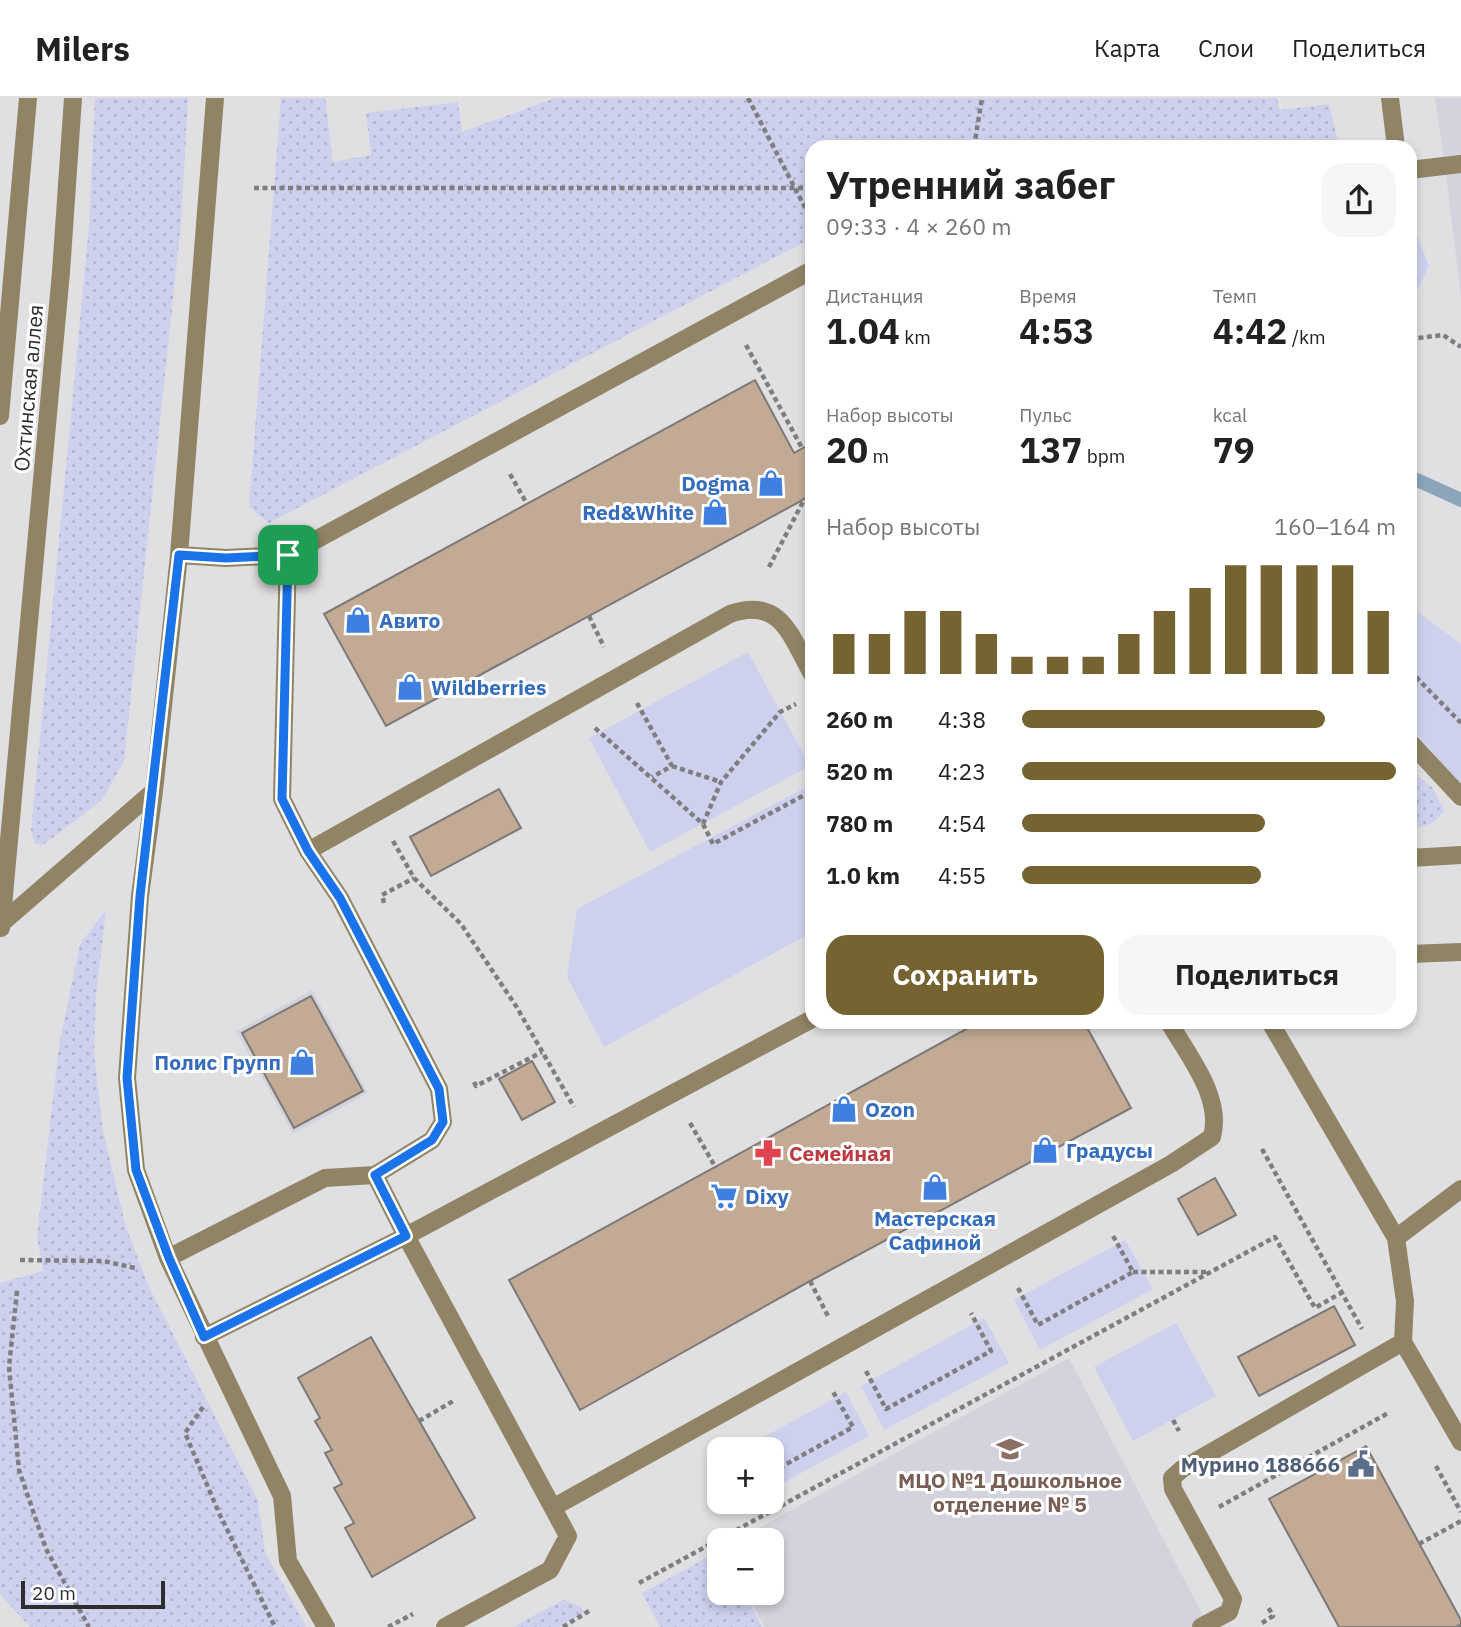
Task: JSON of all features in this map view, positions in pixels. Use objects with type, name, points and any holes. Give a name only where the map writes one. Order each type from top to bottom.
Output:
[{"type":"street","name":"Охтинская аллея","points":[[0,416],[28,98]]},
{"type":"street","name":"Охтинская аллея","points":[[1,927],[61,272],[73,98]]},
{"type":"street","points":[[215,98],[179,555],[140,896],[127,1078],[136,1170],[177,1277],[282,1496],[288,1561],[326,1627]]},
{"type":"street","points":[[1390,98],[1395,140]]},
{"type":"street","points":[[1417,169],[1461,164]]},
{"type":"street","points":[[179,555],[226,558],[288,555],[805,274]]},
{"type":"street","points":[[169,1258],[324,1178],[375,1175],[432,1140],[443,1122],[439,1089],[340,898],[308,851],[282,799],[288,555]]},
{"type":"street","points":[[308,851],[730,614],[747,608],[770,611],[780,619],[805,662]]},
{"type":"street","points":[[1417,750],[1461,797]]},
{"type":"street","points":[[1,927],[154,791]]},
{"type":"street","points":[[1417,858],[1461,855]]},
{"type":"street","points":[[1417,954],[1461,952]]},
{"type":"street","points":[[204,1337],[406,1236],[805,1023]]},
{"type":"street","points":[[555,1507],[1158,1170],[1212,1137],[1217,1119],[1212,1101],[1173,1029]]},
{"type":"street","points":[[1274,1029],[1396,1238],[1405,1301],[1403,1342],[1461,1442]]},
{"type":"street","points":[[375,1175],[555,1507],[568,1536],[550,1570],[445,1627]]},
{"type":"street","points":[[1396,1238],[1461,1189]]},
{"type":"street","points":[[1201,1627],[1229,1612],[1233,1599],[1177,1497],[1172,1478],[1403,1342]]},
{"type":"path","points":[[748,98],[805,207]]},
{"type":"path","points":[[975,140],[982,98]]},
{"type":"path","points":[[254,188],[805,187]]},
{"type":"path","points":[[1417,338],[1443,335],[1461,347]]},
{"type":"path","points":[[742,338],[802,448]]},
{"type":"path","points":[[507,467],[527,504]]},
{"type":"path","points":[[769,566],[805,498]]},
{"type":"path","points":[[1417,677],[1461,723]]},
{"type":"path","points":[[703,824],[721,782],[780,712],[802,701]]},
{"type":"path","points":[[641,710],[672,766],[721,782]]},
{"type":"path","points":[[598,733],[652,777],[703,824],[713,844],[805,795]]},
{"type":"path","points":[[652,777],[672,766]]},
{"type":"path","points":[[393,840],[414,877],[461,924],[542,1051],[580,1119]]},
{"type":"path","points":[[386,914],[382,895],[414,877]]},
{"type":"path","points":[[469,1074],[475,1086],[542,1051]]},
{"type":"path","points":[[690,1122],[716,1168]]},
{"type":"path","points":[[1262,1149],[1377,1357]]},
{"type":"path","points":[[1111,1233],[1133,1272]]},
{"type":"path","points":[[639,1583],[1275,1237],[1315,1308],[1341,1293]]},
{"type":"path","points":[[20,1260],[104,1261],[177,1277]]},
{"type":"path","points":[[1016,1285],[1038,1325],[1133,1272],[1210,1272]]},
{"type":"path","points":[[810,1281],[832,1322]]},
{"type":"path","points":[[17,1291],[9,1367],[19,1470],[46,1549],[89,1627]]},
{"type":"path","points":[[864,1367],[886,1409],[991,1351],[970,1310]]},
{"type":"path","points":[[224,1378],[185,1433],[219,1513],[275,1627]]},
{"type":"path","points":[[784,1465],[853,1427],[830,1386]]},
{"type":"path","points":[[419,1420],[446,1405]]},
{"type":"path","points":[[1214,1497],[1216,1509],[1390,1412]]},
{"type":"path","points":[[1435,1464],[1461,1512]]},
{"type":"path","points":[[1419,1544],[1461,1521]]},
{"type":"path","points":[[1255,1627],[1273,1616],[1261,1592]]},
{"type":"path","points":[[388,1627],[424,1608]]},
{"type":"path","points":[[563,1627],[589,1611]]},
{"type":"shaded area","points":[[95,98],[188,98],[181,224],[124,761],[102,800],[43,845],[35,844],[31,830],[89,227]]},
{"type":"shaded area","points":[[281,98],[325,98],[333,162],[371,155],[366,113],[458,102],[462,132],[555,98],[1277,98],[1279,110],[1329,104],[1337,140],[805,140],[805,242],[269,523],[249,507]]},
{"type":"shaded area","points":[[1435,98],[1461,98],[1461,297],[1445,166]]},
{"type":"shaded area","points":[[1417,235],[1429,266],[1417,291]]},
{"type":"shaded area","points":[[1417,611],[1461,644],[1461,785],[1417,734]]},
{"type":"shaded area","points":[[748,652],[805,757],[805,769],[650,852],[589,738]]},
{"type":"shaded area","points":[[1417,776],[1432,787],[1445,811],[1432,823],[1417,828]]},
{"type":"shaded area","points":[[805,788],[805,936],[604,1047],[567,977],[577,909]]},
{"type":"shaded area","points":[[106,910],[96,996],[94,1053],[103,1131],[126,1227],[148,1285],[258,1501],[265,1552],[306,1627],[30,1627],[0,1594],[0,1283],[43,1271],[37,1236],[59,1046],[80,944]]},
{"type":"shaded area","name":"Полис Групп","points":[[312,990],[368,1093],[293,1134],[236,1031]]},
{"type":"shaded area","points":[[1125,1240],[1153,1289],[1040,1350],[1014,1300]]},
{"type":"shaded area","points":[[984,1318],[1009,1363],[884,1430],[861,1386]]},
{"type":"shaded area","points":[[1176,1323],[1216,1396],[1133,1441],[1094,1367]]},
{"type":"shaded area","name":"МЦО №1 Дошкольное отделение № 5","points":[[1069,1358],[1209,1627],[765,1627],[753,1605],[784,1605],[784,1528],[759,1528]]},
{"type":"shaded area","points":[[846,1392],[869,1436],[784,1482],[784,1437],[764,1437]]},
{"type":"shaded area","points":[[707,1558],[707,1605],[750,1605],[762,1627],[660,1627],[642,1593]]},
{"type":"shaded area","points":[[563,1600],[580,1606],[585,1612],[559,1627],[513,1627]]},
{"type":"building","points":[[755,380],[794,453],[805,447],[805,499],[386,726],[324,614]]},
{"type":"building","points":[[499,789],[521,828],[431,876],[410,837]]},
{"type":"building","name":"Полис Групп","points":[[311,996],[363,1091],[294,1128],[242,1033]]},
{"type":"building","points":[[966,1029],[1088,1029],[1131,1108],[810,1281],[580,1410],[509,1280]]},
{"type":"building","points":[[532,1061],[555,1102],[522,1120],[499,1079]]},
{"type":"building","points":[[1215,1178],[1236,1215],[1198,1235],[1178,1199]]},
{"type":"building","points":[[1334,1306],[1355,1345],[1259,1396],[1238,1357]]},
{"type":"building","points":[[371,1337],[475,1518],[372,1577],[345,1528],[354,1523],[334,1488],[342,1484],[325,1453],[332,1450],[315,1421],[320,1418],[298,1378]]},
{"type":"building","points":[[1366,1446],[1461,1620],[1461,1627],[1339,1627],[1269,1499]]},
{"type":"waterway","points":[[1417,480],[1461,500]]},
{"type":"place","name":"Dogma","points":[[771,483]]},
{"type":"place","name":"Red&White","points":[[715,512]]},
{"type":"place","name":"Авито","points":[[358,620]]},
{"type":"place","name":"Wildberries","points":[[410,687]]},
{"type":"place","name":"Полис Групп","points":[[302,1062]]},
{"type":"place","name":"Ozon","points":[[844,1109]]},
{"type":"place","name":"Градусы","points":[[1045,1150]]},
{"type":"place","name":"Семейная","points":[[768,1153]]},
{"type":"place","name":"Мастерская Сафиной","points":[[935,1187]]},
{"type":"place","name":"Dixy","points":[[724,1196]]},
{"type":"place","name":"МЦО №1 Дошкольное отделение № 5","points":[[1010,1449]]},
{"type":"place","name":"Мурино 188666","points":[[1361,1464]]},
{"type":"route","points":[[179,555],[226,558],[288,555],[282,799],[308,851],[340,898],[439,1089],[443,1122],[432,1140],[375,1175],[406,1236],[204,1337],[169,1258],[136,1170],[127,1078],[140,896],[179,555]]}]
